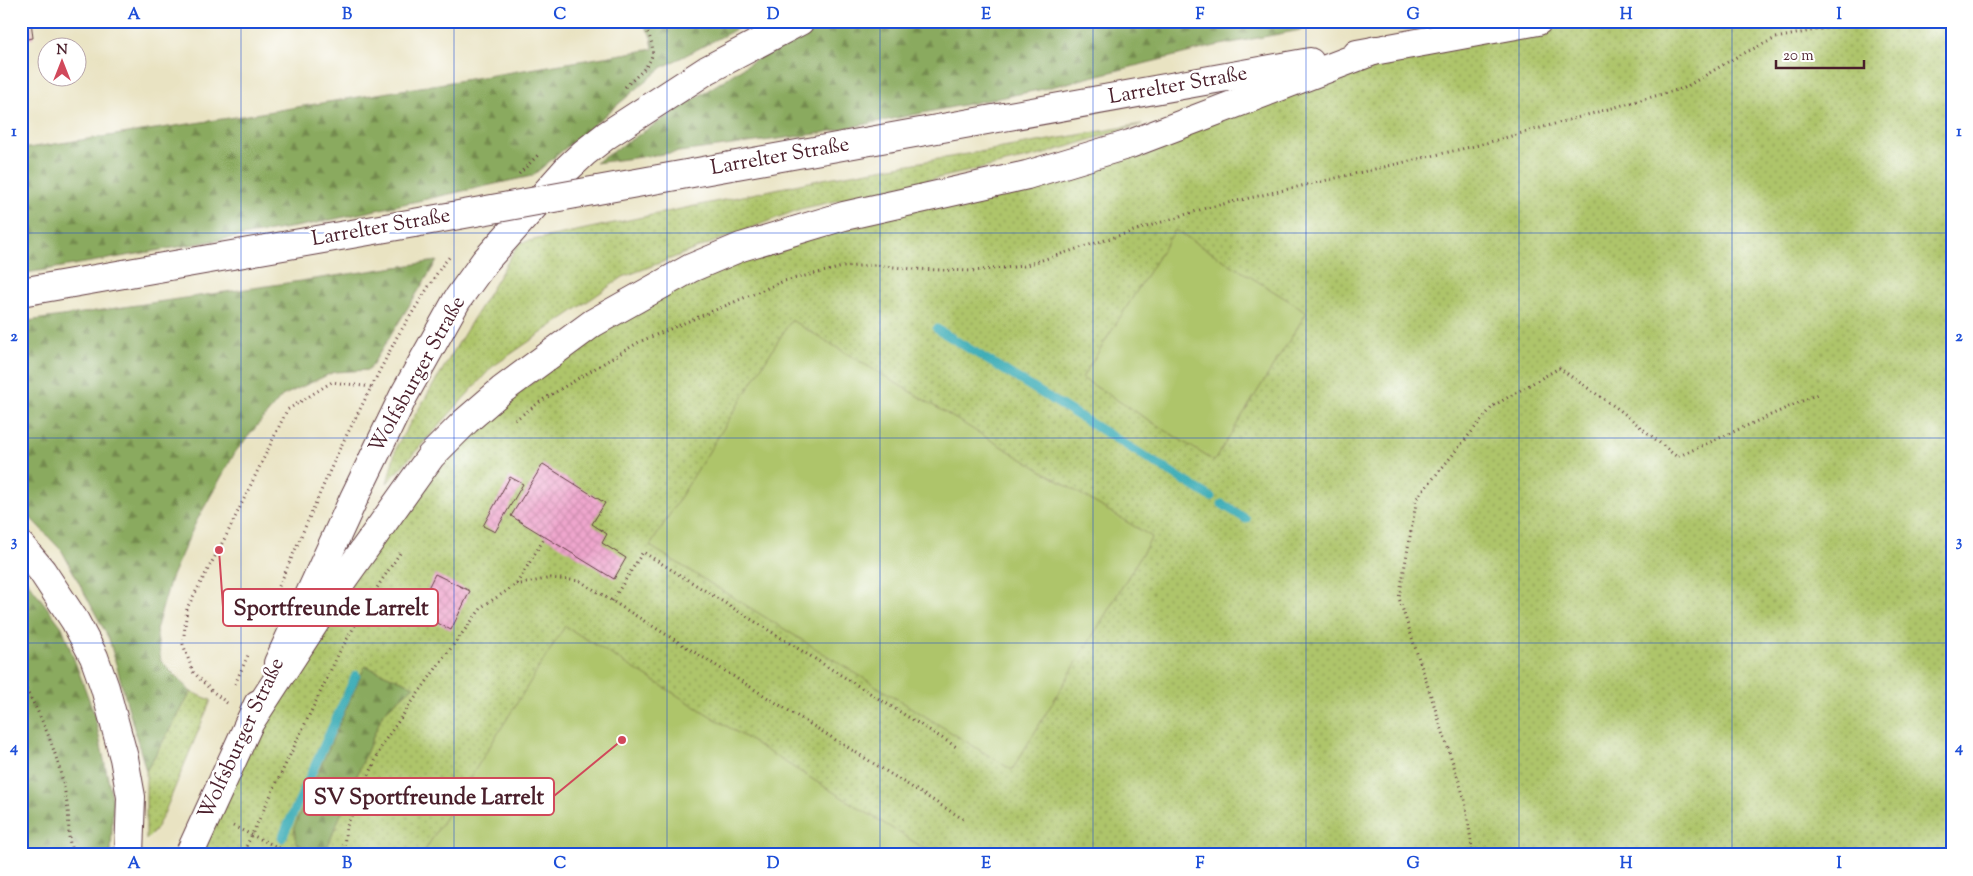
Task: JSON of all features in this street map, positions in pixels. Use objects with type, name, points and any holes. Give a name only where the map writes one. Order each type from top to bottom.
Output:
[{"type":"main road","name":"Wolfsburger Straße","points":[[189,855],[248,725],[404,395],[457,300],[485,261],[584,153],[607,135],[707,70],[800,21]]},
{"type":"main road","points":[[248,725],[343,579],[431,456],[466,421],[502,390],[593,323],[691,268],[741,247],[844,216],[1027,176],[1130,144],[1385,49],[1497,21]]},
{"type":"main road","name":"Larrelter Straße","points":[[21,292],[1538,21]]},
{"type":"main road","points":[[21,546],[42,571],[75,621],[94,658],[105,688],[124,758],[131,797],[128,855]]},
{"type":"path","points":[[512,422],[544,399],[639,342],[784,281],[843,267],[876,265],[912,269],[972,271],[1023,266],[1206,208],[1479,145],[1684,88],[1738,56],[1776,38],[1859,21]]},
{"type":"path","points":[[1472,855],[1465,800],[1399,598],[1417,498],[1494,406],[1559,368],[1621,411],[1677,457],[1820,393]]},
{"type":"path","points":[[248,725],[227,702],[212,691],[193,672],[183,644],[187,608],[226,536],[287,410],[332,382],[372,387],[404,395]]},
{"type":"path","points":[[516,585],[545,537]]},
{"type":"path","points":[[242,855],[340,651],[380,583],[405,546]]},
{"type":"path","points":[[612,601],[643,552],[958,748]]},
{"type":"path","points":[[343,855],[346,828],[383,743],[483,606],[516,585],[550,578],[580,581],[964,819]]},
{"type":"path","points":[[21,681],[53,746],[64,781],[69,815],[71,850],[75,855]]},
{"type":"path","points":[[251,834],[294,855]]},
{"type":"green space","points":[[642,21],[752,21],[663,67],[532,176],[312,224],[21,274],[21,149],[242,116],[653,49],[651,36]]},
{"type":"green space","points":[[834,21],[1349,21],[1215,46],[1039,90],[816,134],[595,163],[755,60]]},
{"type":"green space","points":[[1538,21],[1952,21],[1952,855],[189,855],[248,725],[431,456],[691,268],[1027,175],[1376,50]]},
{"type":"green space","points":[[1142,124],[1041,155],[800,209],[623,277],[492,367],[387,483],[397,445],[519,243],[828,178]]},
{"type":"green space","points":[[1175,230],[1307,312],[1214,461],[1082,378]]},
{"type":"green space","points":[[437,261],[369,370],[334,372],[282,396],[236,451],[196,522],[171,578],[156,630],[161,661],[191,692],[146,771],[109,639],[62,551],[21,508],[21,322]]},
{"type":"green space","points":[[791,320],[1152,537],[1012,770],[650,546]]},
{"type":"green space","points":[[21,573],[62,627],[94,713],[113,802],[111,855],[21,855]]},
{"type":"green space","points":[[565,626],[935,855],[422,855]]},
{"type":"green space","points":[[365,666],[414,686],[383,713],[324,855],[320,855],[296,843],[294,827]]},
{"type":"green space","points":[[191,692],[211,700],[164,814],[154,832],[146,840],[146,771]]},
{"type":"building","points":[[21,21],[31,21],[33,38],[21,40]]},
{"type":"building","points":[[543,464],[605,503],[592,524],[607,534],[602,543],[626,558],[614,579],[511,516]]},
{"type":"building","points":[[510,477],[523,484],[495,532],[483,526]]},
{"type":"building","points":[[435,574],[470,591],[451,630],[416,612]]},
{"type":"waterway","points":[[937,329],[1211,497]]},
{"type":"waterway","points":[[1222,504],[1246,519]]},
{"type":"waterway","points":[[282,838],[356,675]]},
{"type":"place","name":"Sportfreunde Larrelt","points":[[219,550]]},
{"type":"place","name":"SV Sportfreunde Larrelt","points":[[622,740]]}]
